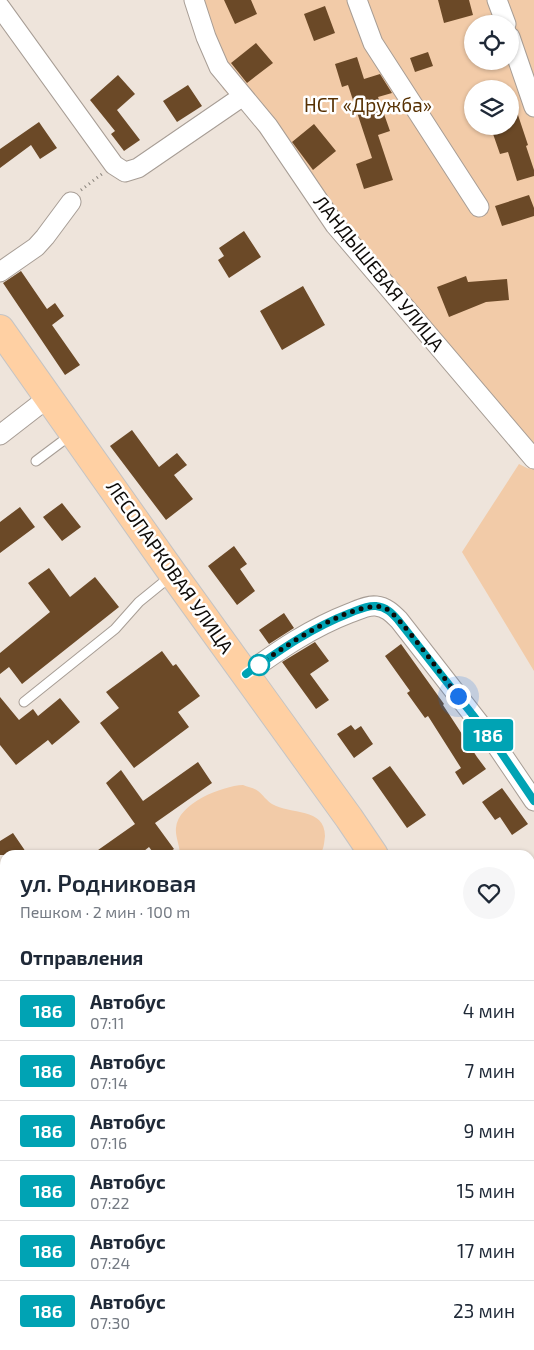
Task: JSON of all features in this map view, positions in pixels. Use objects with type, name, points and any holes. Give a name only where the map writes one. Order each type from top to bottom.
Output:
[{"type":"main road","name":"ЛЕСОПАРКОВАЯ УЛИЦА","points":[[0,329],[371,850]]},
{"type":"street","name":"ЛАНДЫШЕВАЯ УЛИЦА","points":[[194,0],[206,37],[219,67],[268,126],[335,225],[534,460]]},
{"type":"street","points":[[357,0],[373,42],[479,207]]},
{"type":"street","points":[[498,0],[503,15]]},
{"type":"street","points":[[0,7],[120,168],[138,168],[243,96]]},
{"type":"street","points":[[519,63],[534,107]]},
{"type":"street","points":[[0,272],[36,247],[70,202]]},
{"type":"street","points":[[0,435],[49,397]]},
{"type":"street","points":[[246,674],[287,645],[326,622],[367,606],[387,609],[398,620],[494,742],[534,801]]},
{"type":"lane","points":[[36,461],[75,433]]},
{"type":"lane","points":[[24,702],[115,629],[139,602],[174,574]]},
{"type":"path","points":[[70,202],[78,192],[120,168]]},
{"type":"green space","name":"НСТ «Дружба»","points":[[192,0],[534,0],[534,671],[462,552],[519,464],[529,469],[483,404],[336,240],[244,110],[223,89]]},
{"type":"green space","points":[[243,785],[253,788],[272,804],[305,813],[319,820],[325,836],[322,850],[179,850],[176,828],[184,811],[213,792]]},
{"type":"building","points":[[224,0],[251,0],[257,14],[235,24]]},
{"type":"building","points":[[438,0],[469,0],[473,15],[464,15],[464,17],[444,23]]},
{"type":"building","points":[[325,6],[335,33],[314,41],[304,14]]},
{"type":"building","points":[[256,43],[273,63],[247,83],[231,63]]},
{"type":"building","points":[[428,52],[433,66],[415,72],[410,58]]},
{"type":"building","points":[[357,57],[364,79],[380,74],[392,93],[378,97],[390,131],[378,135],[393,180],[364,189],[356,164],[372,158],[348,85],[342,87],[335,64]]},
{"type":"building","points":[[118,75],[135,94],[117,110],[140,140],[124,151],[111,134],[115,131],[90,100]]},
{"type":"building","points":[[188,85],[202,106],[177,122],[163,101]]},
{"type":"building","points":[[519,118],[528,145],[526,146],[534,170],[534,176],[517,181],[508,152],[500,154],[493,135],[519,135]]},
{"type":"building","points":[[39,122],[57,148],[40,159],[31,145],[0,168],[0,149]]},
{"type":"building","points":[[314,124],[336,151],[313,170],[292,142]]},
{"type":"building","points":[[529,195],[534,208],[534,216],[502,226],[495,206]]},
{"type":"building","points":[[244,231],[261,257],[229,278],[218,260],[224,256],[219,248]]},
{"type":"building","points":[[21,271],[47,309],[55,303],[64,316],[52,325],[80,365],[65,375],[3,283]]},
{"type":"building","points":[[466,276],[468,282],[507,279],[509,300],[486,302],[449,317],[437,287]]},
{"type":"building","points":[[303,286],[325,325],[282,350],[260,311]]},
{"type":"building","points":[[132,430],[159,467],[177,453],[187,465],[174,475],[193,499],[166,520],[110,446]]},
{"type":"building","points":[[62,503],[81,527],[62,541],[43,517]]},
{"type":"building","points":[[20,507],[35,527],[0,553],[0,522]]},
{"type":"building","points":[[234,546],[247,564],[240,569],[255,591],[237,605],[208,566]]},
{"type":"building","points":[[49,568],[70,597],[95,577],[119,607],[22,684],[9,667],[0,674],[0,653],[50,612],[28,583]]},
{"type":"building","points":[[284,613],[294,628],[269,644],[259,630]]},
{"type":"building","points":[[315,642],[329,661],[310,674],[329,700],[316,709],[282,662]]},
{"type":"building","points":[[401,644],[444,704],[486,769],[463,785],[455,772],[461,768],[428,716],[425,718],[407,693],[410,691],[385,656]]},
{"type":"building","points":[[162,651],[173,666],[176,664],[200,696],[178,712],[189,727],[134,768],[100,723],[119,708],[106,692]]},
{"type":"building","points":[[0,697],[19,720],[33,709],[38,716],[60,698],[80,722],[52,745],[48,740],[16,765],[0,745]]},
{"type":"building","points":[[351,725],[355,730],[361,726],[373,744],[354,758],[337,734]]},
{"type":"building","points":[[198,762],[212,783],[155,823],[174,849],[172,850],[151,850],[149,847],[145,850],[98,850],[135,824],[106,783],[121,770],[143,801]]},
{"type":"building","points":[[390,766],[426,815],[407,828],[372,778]]},
{"type":"building","points":[[502,788],[528,824],[512,835],[500,817],[495,820],[482,802]]},
{"type":"building","points":[[13,833],[25,850],[0,850],[0,841]]},
{"type":"bus line","name":"186","points":[[246,674],[287,645],[326,622],[367,606],[387,609],[398,620],[494,742],[534,801]]},
{"type":"route","points":[[259,665],[287,645],[326,622],[367,606],[377,606],[387,609],[398,620],[458,696]]}]
